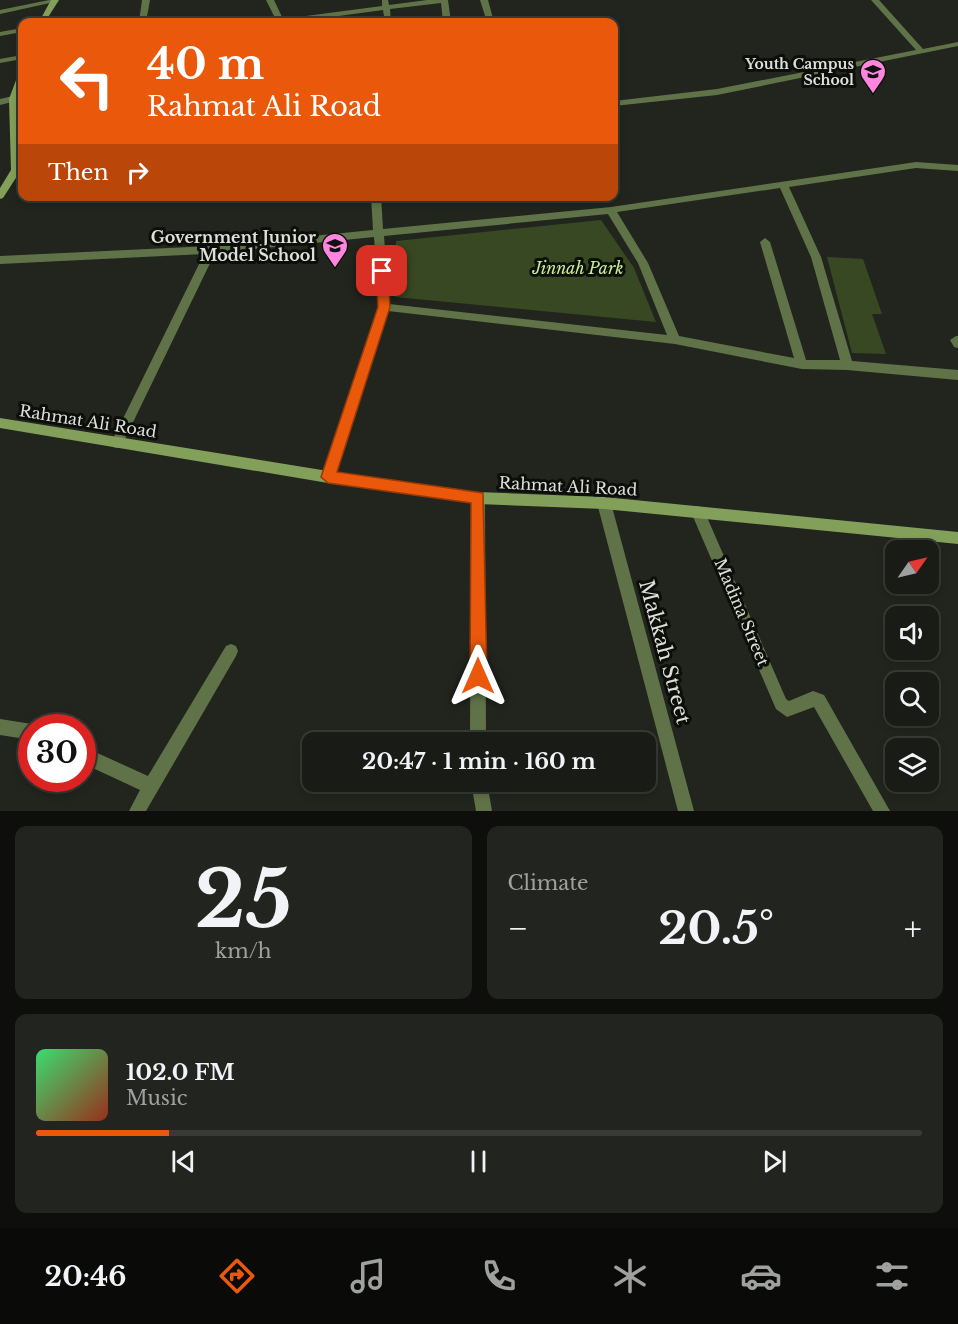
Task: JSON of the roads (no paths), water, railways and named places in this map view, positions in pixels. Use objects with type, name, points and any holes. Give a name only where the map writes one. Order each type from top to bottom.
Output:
[{"type":"street","points":[[0,12],[55,0]]},
{"type":"street","points":[[44,18],[55,0]]},
{"type":"street","points":[[144,18],[146,0]]},
{"type":"street","points":[[270,0],[278,18]]},
{"type":"street","points":[[303,18],[385,4],[444,0],[446,18]]},
{"type":"street","points":[[484,0],[490,18]]},
{"type":"street","points":[[874,0],[921,51]]},
{"type":"street","points":[[0,34],[18,31]]},
{"type":"street","points":[[618,104],[717,92],[958,44]]},
{"type":"street","points":[[0,61],[18,58]]},
{"type":"street","points":[[18,85],[13,99],[18,158]]},
{"type":"street","points":[[0,102],[13,99]]},
{"type":"street","points":[[0,260],[211,250],[379,235],[611,210],[916,165],[958,168]]},
{"type":"street","points":[[0,196],[18,171]]},
{"type":"street","points":[[784,186],[816,257],[847,365]]},
{"type":"street","points":[[328,477],[384,307],[376,201]]},
{"type":"street","points":[[611,210],[643,263],[675,340]]},
{"type":"street","points":[[765,242],[802,364]]},
{"type":"street","points":[[117,443],[211,250]]},
{"type":"street","points":[[384,307],[675,340],[802,364],[847,365],[958,375]]},
{"type":"street","name":"Rahmat Ali Road","points":[[0,423],[328,477],[478,498],[604,503],[958,538]]},
{"type":"street","points":[[478,498],[478,732]]},
{"type":"street","name":"Makkah Street","points":[[604,503],[686,811]]},
{"type":"street","name":"Madina Street","points":[[698,512],[781,704],[787,709],[813,699],[819,700],[882,811]]},
{"type":"street","points":[[137,811],[231,651]]},
{"type":"street","points":[[0,727],[18,730]]},
{"type":"street","points":[[96,760],[151,786]]},
{"type":"street","points":[[481,792],[484,811]]},
{"type":"place","name":"Youth Campus School","points":[[873,95]]},
{"type":"place","name":"Government Junior Model School","points":[[335,269]]},
{"type":"park label","name":"Jinnah Park","points":[[578,268]]}]
